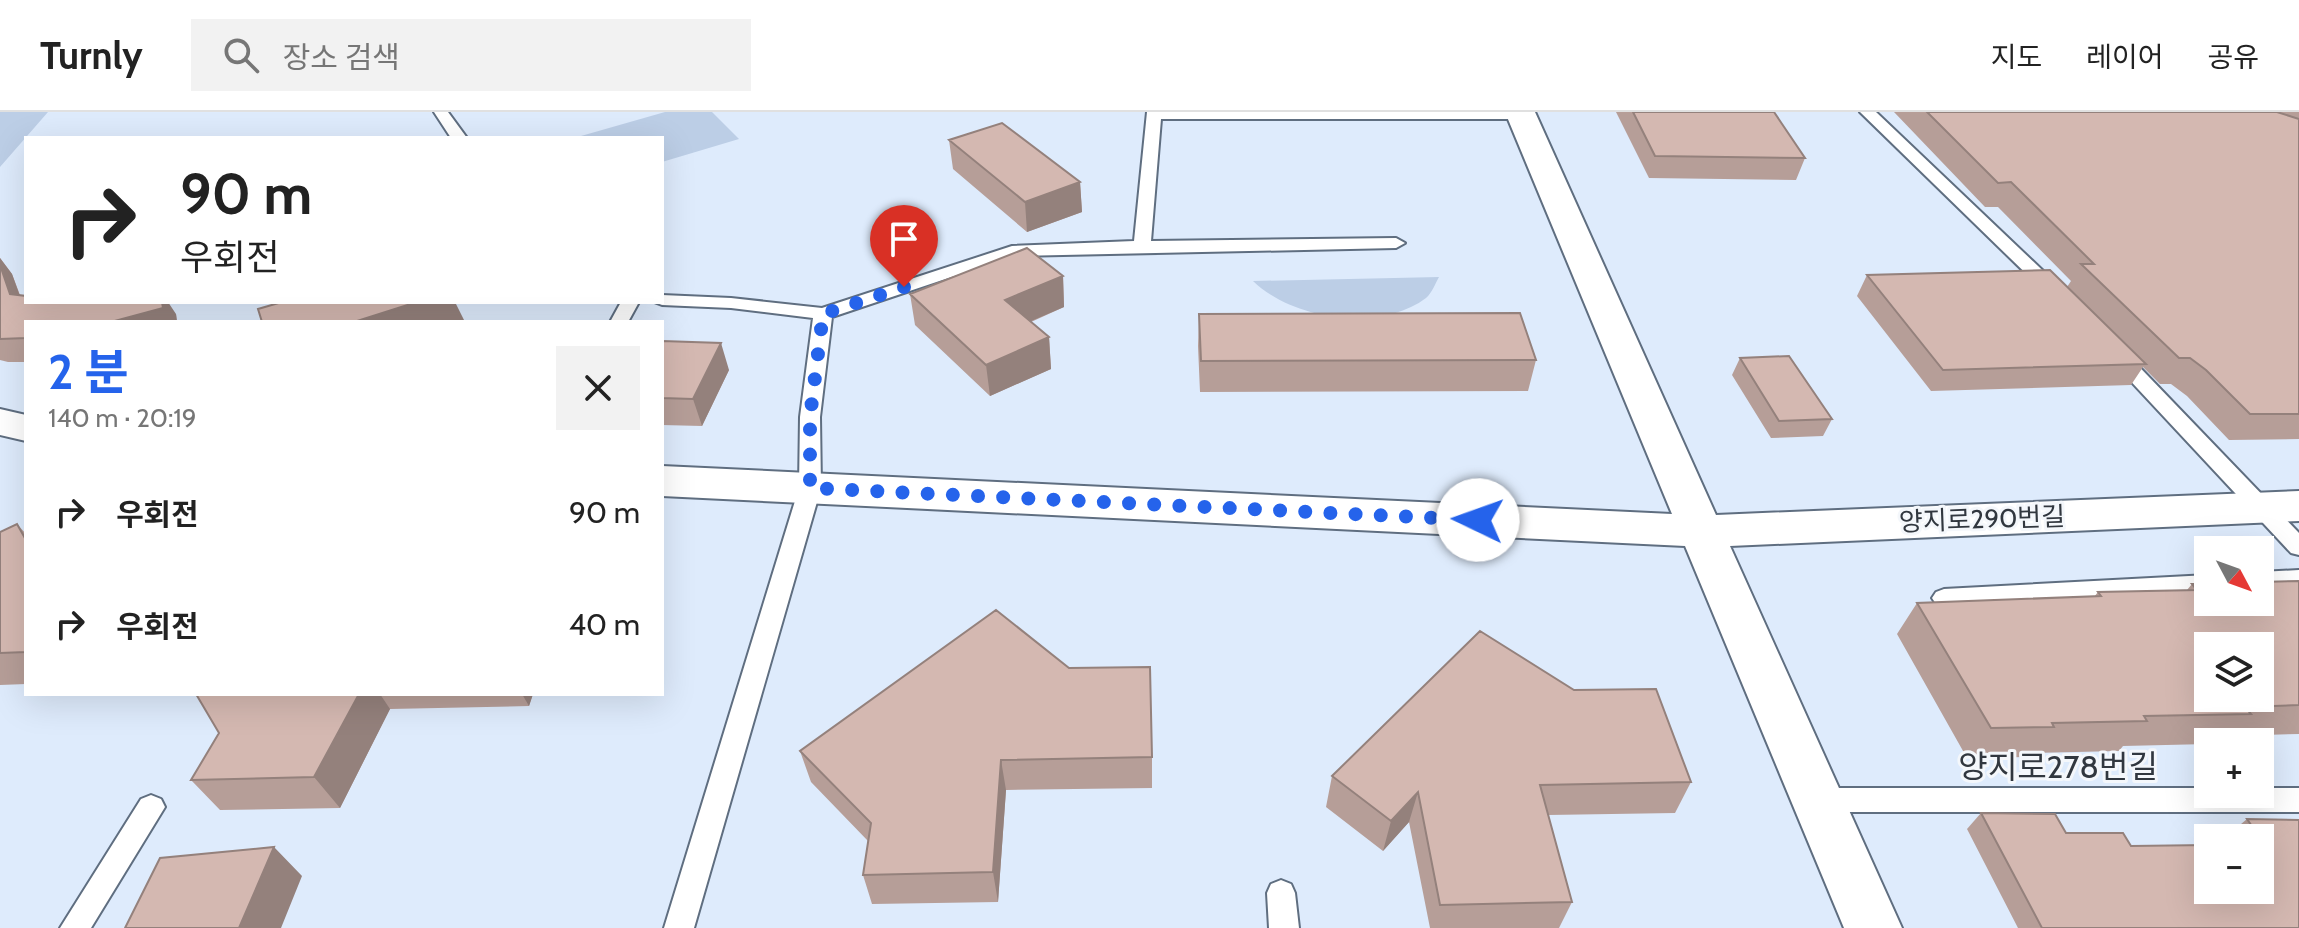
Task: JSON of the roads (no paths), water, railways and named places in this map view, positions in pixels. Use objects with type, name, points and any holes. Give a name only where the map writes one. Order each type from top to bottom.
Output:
[{"type":"street","points":[[1520,113],[1873,928]]},
{"type":"street","points":[[0,422],[24,428]]},
{"type":"street","name":"양지로290번길","points":[[664,481],[1700,531],[2281,506]]},
{"type":"lane","points":[[441,112],[458,136]]},
{"type":"lane","points":[[1867,112],[2065,302]]},
{"type":"lane","points":[[1142,246],[1154,114],[1520,113]]},
{"type":"lane","points":[[664,300],[731,303],[823,314],[1012,251],[1396,243]]},
{"type":"lane","points":[[679,928],[810,488],[810,417],[823,314]]},
{"type":"lane","points":[[2107,345],[2281,506],[2299,547]]},
{"type":"lane","points":[[2274,580],[2299,579]]},
{"type":"lane","points":[[1944,598],[2194,585]]},
{"type":"lane","name":"양지로278번길","points":[[1816,800],[2299,800]]},
{"type":"lane","points":[[75,928],[151,807]]},
{"type":"lane","points":[[1281,893],[1284,928]]}]
